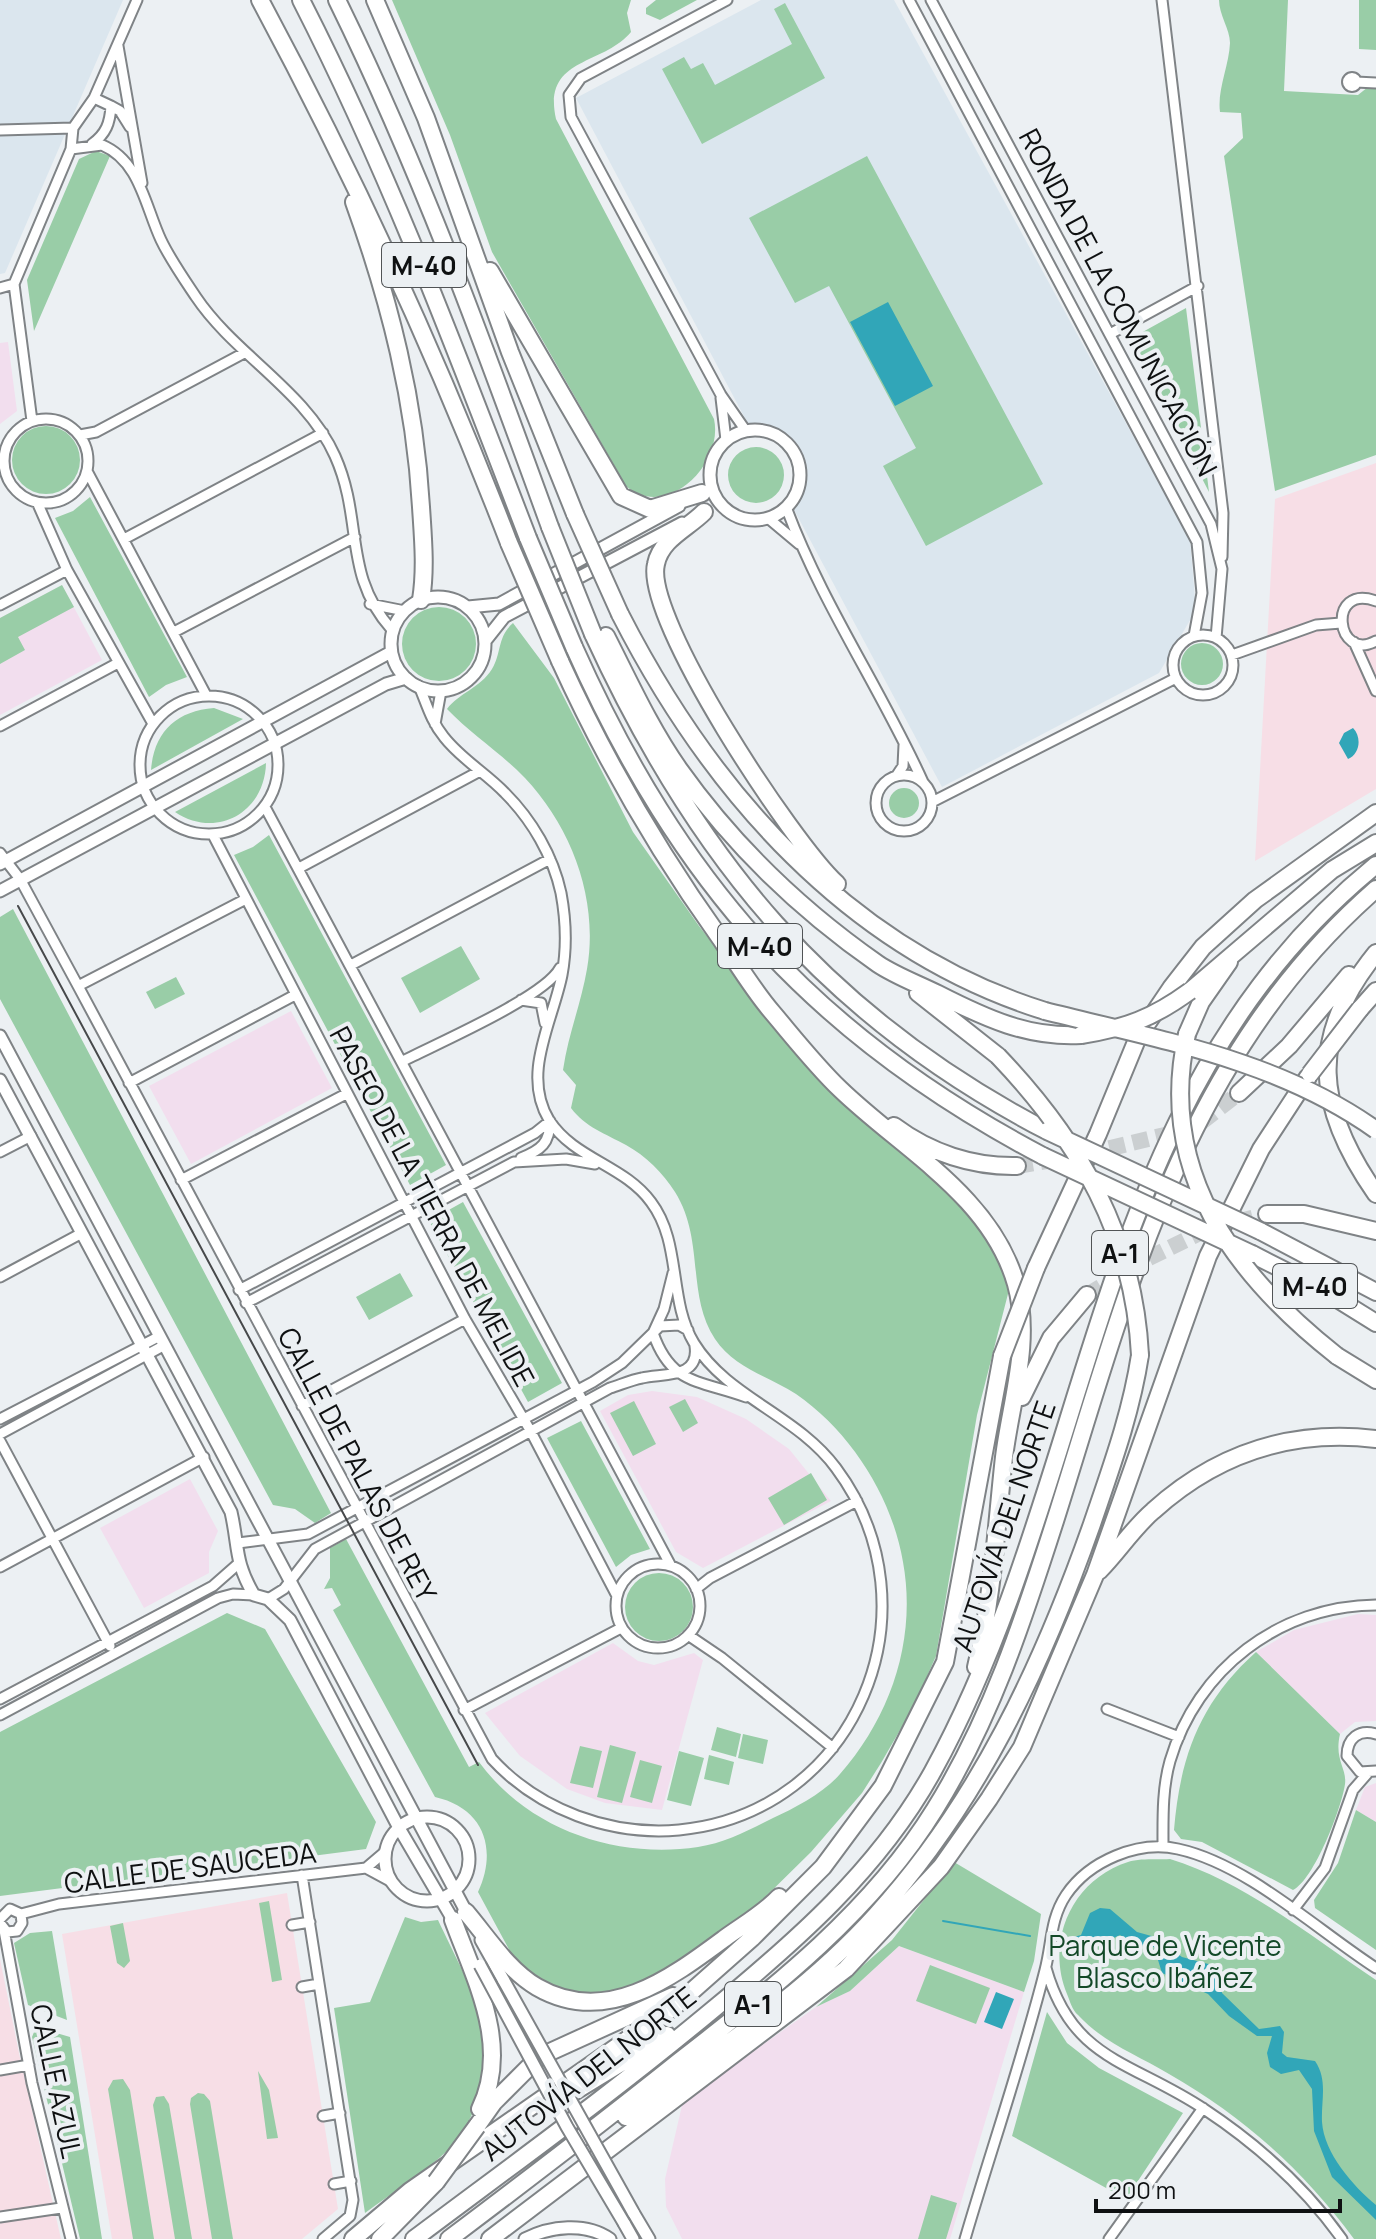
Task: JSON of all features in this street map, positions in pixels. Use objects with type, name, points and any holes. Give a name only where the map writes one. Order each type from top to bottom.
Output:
[{"type":"highway","points":[[260,0],[325,121],[453,399],[509,543],[616,779],[666,861],[769,1009],[839,1088],[954,1188],[985,1220],[1005,1252],[1017,1286],[1022,1340],[1004,1454],[993,1592],[968,1700]]},
{"type":"highway","name":"M-40","points":[[301,0],[358,111],[425,268],[528,538],[574,647],[637,776],[665,823],[763,949],[811,996],[925,1089],[1043,1156],[1252,1254],[1323,1290],[1376,1323]]},
{"type":"highway","name":"M-40","points":[[337,0],[385,99],[452,257],[554,525],[655,759],[708,840],[782,933],[828,979],[889,1031],[962,1083],[1047,1131],[1260,1231],[1376,1292]]},
{"type":"highway","points":[[375,0],[455,198],[541,433],[620,614],[686,730],[733,793],[784,850],[847,906],[909,950],[999,997],[1245,1062],[1343,1107],[1376,1130]]},
{"type":"highway","points":[[325,121],[376,265],[407,383],[420,485],[424,561],[421,600]]},
{"type":"highway","points":[[455,198],[499,289],[621,496],[650,509],[706,487]]},
{"type":"highway","points":[[704,512],[664,546],[655,567],[659,595],[690,664],[739,754],[790,832],[833,881],[909,950]]},
{"type":"highway","points":[[553,2174],[797,1989],[876,1916],[926,1854],[972,1788],[1012,1716],[1064,1601],[1121,1440],[1140,1355],[1137,1307],[1129,1267],[1100,1200],[1053,1117],[998,1056],[798,900],[727,829],[679,769],[598,632]]},
{"type":"highway","points":[[353,2239],[410,2191],[674,2007],[740,1949],[823,1867],[883,1786],[945,1662],[1002,1356],[1036,1268],[1098,1134],[1138,1037],[1203,947],[1255,900],[1376,813]]},
{"type":"highway","points":[[1322,852],[1376,821]]},
{"type":"highway","points":[[880,965],[968,1010],[1026,1033],[1081,1035],[1126,1028],[1167,1008],[1190,991],[1250,936],[1332,870],[1376,843]]},
{"type":"highway","name":"AUTOVÍA DEL NORTE","points":[[414,2239],[649,2063],[788,1947],[849,1886],[894,1829],[931,1774],[995,1643],[1106,1290],[1161,1151],[1186,1098],[1263,980],[1337,897],[1376,865]]},
{"type":"highway","name":"AUTOVÍA DEL NORTE","points":[[449,2239],[810,1956],[912,1844],[954,1777],[991,1707],[1028,1605],[1139,1259],[1203,1110],[1224,1071],[1279,992],[1316,948],[1376,889]]},
{"type":"highway","points":[[1250,936],[1201,1002],[1187,1034],[1180,1065],[1180,1126],[1199,1188],[1215,1223],[1266,1294],[1337,1356],[1376,1380]]},
{"type":"highway","points":[[1239,1093],[1289,1046],[1376,943]]},
{"type":"highway","points":[[724,944],[789,1022],[868,1107],[906,1135],[940,1152],[981,1164],[1017,1166]]},
{"type":"highway","points":[[1376,953],[1355,978],[1338,1010],[1331,1041],[1329,1104],[1348,1153],[1376,1194]]},
{"type":"highway","points":[[490,2239],[846,1969],[941,1867],[1022,1747],[1095,1575],[1208,1256],[1261,1149],[1310,1074],[1376,991]]},
{"type":"highway","points":[[1267,1214],[1304,1214],[1376,1231]]},
{"type":"highway","points":[[1004,1454],[1028,1380],[1051,1338],[1087,1295]]},
{"type":"highway","points":[[1095,1575],[1150,1513],[1192,1479],[1230,1458],[1272,1444],[1316,1436],[1376,1439]]},
{"type":"highway","points":[[460,1916],[517,1972],[540,1989],[586,2002],[637,1995],[683,1969],[773,1904],[866,1796],[883,1786]]},
{"type":"highway","points":[[460,1916],[494,2040],[488,2093],[475,2125]]},
{"type":"highway","points":[[468,2152],[644,2052],[693,2017],[753,1967],[788,1947]]},
{"type":"highway","points":[[380,2239],[436,2182],[475,2125],[539,2057],[654,2007],[740,1949]]},
{"type":"highway","points":[[467,2239],[553,2174],[747,2046]]},
{"type":"street","points":[[32,421],[14,284],[71,149],[73,128],[94,98],[137,0]]},
{"type":"street","points":[[727,0],[581,78],[569,95],[571,117],[721,395],[746,431]]},
{"type":"street","name":"RONDA DE LA COMUNICACIÓN","points":[[909,0],[1197,542],[1202,593],[1194,636],[1178,648],[1173,668],[1176,678]]},
{"type":"street","name":"RONDA DE LA COMUNICACIÓN","points":[[931,0],[1211,524],[1222,569],[1216,638]]},
{"type":"street","points":[[1162,0],[1223,513],[1222,569]]},
{"type":"street","points":[[118,46],[145,198]]},
{"type":"street","points":[[1356,82],[1376,83]]},
{"type":"street","points":[[94,98],[120,111],[134,134]]},
{"type":"street","points":[[89,146],[101,138],[110,121],[111,106]]},
{"type":"street","points":[[0,130],[73,128]]},
{"type":"street","points":[[71,149],[102,145],[118,154],[136,176],[162,241],[197,299],[244,353],[323,433],[347,486],[356,556],[370,604],[392,630]]},
{"type":"street","points":[[0,288],[14,284]]},
{"type":"street","points":[[1110,334],[1198,286]]},
{"type":"street","points":[[80,435],[96,432],[244,353]]},
{"type":"street","points":[[721,395],[726,440]]},
{"type":"street","points":[[0,481],[12,485],[37,502],[50,503],[74,493],[87,471],[88,459],[80,435],[62,422],[32,421],[14,433],[2,455],[12,485]]},
{"type":"street","points":[[468,607],[499,604],[706,487],[711,463],[726,440],[746,431],[767,432],[792,449],[800,477],[795,495],[786,507],[768,518],[738,517],[724,508],[706,487]]},
{"type":"street","points":[[124,539],[323,433]]},
{"type":"street","points":[[87,471],[206,695]]},
{"type":"street","points":[[37,502],[67,570],[152,722]]},
{"type":"street","points":[[786,507],[800,544],[903,738],[932,802],[928,819],[907,833],[888,827],[876,812],[881,785],[897,775],[903,766],[903,738]]},
{"type":"street","points":[[485,641],[504,617],[704,512],[724,508]]},
{"type":"street","points":[[768,518],[800,544]]},
{"type":"street","points":[[174,632],[355,537]]},
{"type":"street","points":[[0,605],[67,570]]},
{"type":"street","points":[[446,597],[468,607],[484,628],[485,641],[484,656],[469,680],[441,691],[419,686],[406,678],[391,652],[392,630],[405,611],[421,600],[446,597]]},
{"type":"street","points":[[1375,600],[1351,602],[1343,611],[1341,623],[1367,666],[1376,691]]},
{"type":"street","points":[[370,604],[405,611]]},
{"type":"street","points":[[1232,655],[1316,625],[1341,623]]},
{"type":"street","points":[[932,802],[953,795],[1176,678],[1181,686],[1199,695],[1219,691],[1232,675],[1232,655],[1216,638],[1194,636]]},
{"type":"street","points":[[1354,642],[1373,642],[1367,666]]},
{"type":"street","points":[[1,859],[144,787],[391,652]]},
{"type":"street","points":[[0,726],[118,663]]},
{"type":"street","points":[[0,891],[386,684],[406,678]]},
{"type":"street","points":[[246,1303],[544,1146],[550,1138],[550,1121],[538,1078],[546,1027],[564,961],[565,921],[550,859],[533,827],[506,794],[453,748],[428,715],[419,686]]},
{"type":"street","points":[[435,724],[441,691]]},
{"type":"street","points":[[206,695],[237,702],[263,723],[273,744],[277,777],[265,807],[251,822],[233,831],[213,835],[185,830],[154,808],[144,787],[140,754],[152,722],[176,702],[206,695]]},
{"type":"street","points":[[299,868],[480,771]]},
{"type":"street","points":[[897,775],[911,776],[953,795]]},
{"type":"street","name":"PASEO DE LA TIERRA DE MELIDE","points":[[265,807],[671,1566]]},
{"type":"street","name":"PASEO DE LA TIERRA DE MELIDE","points":[[213,835],[244,900],[465,1319],[530,1430],[617,1596]]},
{"type":"street","name":"CALLE DE PALAS DE REY","points":[[1,859],[20,879],[492,1759],[519,1783],[580,1817],[636,1830],[698,1827],[750,1811],[795,1785],[833,1748],[863,1699],[877,1660],[883,1623],[877,1554],[857,1501],[818,1446],[715,1368],[695,1343]]},
{"type":"street","points":[[351,965],[550,859]]},
{"type":"street","points":[[78,986],[244,900]]},
{"type":"street","points":[[403,1061],[518,1000],[550,980],[564,961]]},
{"type":"street","points":[[129,1083],[295,995]]},
{"type":"street","points":[[518,1000],[541,1003],[546,1027]]},
{"type":"street","points":[[0,1036],[417,1818],[454,1890],[460,1916],[480,1965],[567,2127],[633,2239]]},
{"type":"street","points":[[0,1080],[204,1457],[231,1512],[238,1543],[238,1564],[254,1595]]},
{"type":"street","points":[[181,1180],[346,1094]]},
{"type":"street","points":[[239,1290],[462,1172],[550,1121]]},
{"type":"street","points":[[550,1121],[565,1139],[622,1172],[652,1203],[669,1237],[688,1330],[695,1343],[696,1354],[692,1363],[677,1374]]},
{"type":"street","points":[[0,1152],[31,1136]]},
{"type":"street","points":[[514,1162],[582,1160],[622,1172]]},
{"type":"street","points":[[0,1277],[82,1233]]},
{"type":"street","points":[[674,1269],[664,1309],[653,1333],[660,1354],[677,1374]]},
{"type":"street","points":[[302,1406],[465,1319]]},
{"type":"street","points":[[238,1543],[308,1534],[579,1390],[622,1363],[653,1333],[669,1324],[688,1330]]},
{"type":"street","points":[[0,1419],[161,1342]]},
{"type":"street","points":[[0,1434],[145,1350]]},
{"type":"street","points":[[268,1599],[279,1594],[315,1549],[530,1430],[641,1378],[677,1374],[760,1402]]},
{"type":"street","points":[[0,1441],[113,1653]]},
{"type":"street","points":[[0,1567],[204,1457]]},
{"type":"street","points":[[414,1477],[413,1485],[421,1489]]},
{"type":"street","points":[[394,1488],[404,1495],[401,1501]]},
{"type":"street","points":[[696,1589],[710,1578],[857,1501]]},
{"type":"street","points":[[0,1699],[213,1586],[238,1564]]},
{"type":"street","points":[[658,1564],[671,1566],[690,1579],[696,1589],[700,1613],[688,1635],[666,1648],[653,1648],[630,1637],[621,1628],[617,1617],[617,1596],[631,1573],[658,1564]]},
{"type":"street","points":[[0,1715],[218,1598],[233,1594],[268,1599],[290,1620],[399,1828],[440,1898],[460,1916],[504,1981],[649,2239]]},
{"type":"street","points":[[1163,1847],[1164,1793],[1179,1737],[1204,1692],[1233,1658],[1257,1640],[1291,1622],[1329,1610],[1376,1605]]},
{"type":"street","points":[[464,1710],[621,1628]]},
{"type":"street","points":[[688,1635],[722,1658],[833,1748]]},
{"type":"street","points":[[1107,1709],[1179,1737]]},
{"type":"street","points":[[1293,1910],[1325,1868],[1353,1790],[1352,1766],[1347,1756],[1351,1740],[1365,1732],[1376,1734]]},
{"type":"street","points":[[1352,1766],[1371,1772],[1353,1790]]},
{"type":"street","points":[[386,1851],[366,1868],[390,1881],[405,1895],[427,1902],[454,1890],[465,1874],[470,1857],[464,1838],[450,1823],[435,1817],[417,1818],[399,1828],[387,1842],[386,1851],[384,1859],[390,1881]]},
{"type":"street","points":[[965,2239],[1046,1968],[1056,1915],[1073,1886],[1112,1857],[1134,1849],[1180,1849],[1225,1868],[1293,1910],[1376,1968]]},
{"type":"street","name":"CALLE DE SAUCEDA","points":[[1,1921],[10,1909],[21,1914],[59,1904],[366,1868]]},
{"type":"street","points":[[302,1875],[351,2181],[350,2216],[323,2239]]},
{"type":"street","points":[[1,1921],[19,1929],[21,1914]]},
{"type":"street","name":"CALLE AZUL","points":[[1,1921],[29,2065],[61,2208],[71,2239]]},
{"type":"street","points":[[292,1925],[310,1922]]},
{"type":"street","points":[[1046,1968],[1069,2024],[1093,2048],[1151,2076],[1203,2108],[1275,2163],[1342,2239]]},
{"type":"street","points":[[302,1987],[319,1984]]},
{"type":"street","points":[[1033,2010],[1041,2000],[1060,2007]]},
{"type":"street","points":[[0,2070],[29,2065]]},
{"type":"street","points":[[1109,2239],[1203,2108]]},
{"type":"street","points":[[323,2116],[340,2113]]},
{"type":"street","points":[[334,2184],[351,2181]]},
{"type":"street","points":[[0,2217],[61,2208]]},
{"type":"street","points":[[525,2239],[539,2232],[573,2228],[598,2231],[610,2239]]},
{"type":"street","points":[[573,2228],[602,2239]]},
{"type":"shaded area","points":[[0,0],[123,0],[5,273],[0,274]]},
{"type":"shaded area","points":[[761,0],[894,0],[1190,540],[1196,610],[1159,673],[942,787],[792,506],[801,477],[789,444],[773,429],[748,424],[576,98]]},
{"type":"shaded area","points":[[8,342],[17,411],[0,424],[0,343]]},
{"type":"shaded area","points":[[1376,463],[1376,789],[1255,861],[1275,499]]},
{"type":"shaded area","points":[[62,585],[102,660],[0,715],[0,618]]},
{"type":"shaded area","points":[[291,1011],[332,1088],[191,1164],[149,1086]]},
{"type":"shaded area","points":[[652,1391],[697,1397],[746,1419],[789,1449],[831,1501],[703,1568],[676,1552],[600,1411],[628,1395]]},
{"type":"shaded area","points":[[190,1479],[218,1531],[209,1552],[209,1573],[144,1608],[100,1528]]},
{"type":"shaded area","points":[[1358,1614],[1376,1615],[1376,1721],[1355,1722],[1340,1734],[1256,1652],[1294,1630]]},
{"type":"shaded area","points":[[613,1643],[638,1661],[654,1665],[694,1653],[703,1660],[662,1810],[605,1803],[567,1789],[520,1756],[485,1713]]},
{"type":"shaded area","points":[[1376,1783],[1376,1822],[1356,1810],[1365,1787]]},
{"type":"shaded area","points":[[287,1893],[338,2209],[302,2239],[112,2239],[62,1934]]},
{"type":"shaded area","points":[[899,1946],[1024,1992],[950,2239],[682,2239],[666,2207],[665,2179],[683,2101],[816,2007],[850,1991]]},
{"type":"shaded area","points":[[0,1959],[19,2053],[61,2239],[0,2239]]},
{"type":"green space","points":[[392,0],[631,0],[627,13],[631,32],[619,43],[566,73],[558,84],[554,99],[556,119],[714,419],[715,437],[710,454],[689,483],[674,492],[658,497],[642,495],[626,486],[492,252],[450,135]]},
{"type":"green space","points":[[656,0],[697,0],[660,20],[646,14],[646,8]]},
{"type":"green space","points":[[1219,0],[1288,0],[1284,91],[1358,95],[1368,87],[1376,88],[1376,455],[1275,491],[1224,156],[1243,138],[1241,113],[1220,112],[1220,95],[1230,43]]},
{"type":"green space","points":[[1359,0],[1376,0],[1376,50],[1359,49]]},
{"type":"green space","points":[[785,3],[825,78],[702,144],[662,69],[684,57],[691,69],[703,63],[715,85],[792,44],[774,9]]},
{"type":"green space","points":[[96,151],[110,156],[34,331],[27,280],[79,159]]},
{"type":"green space","points":[[867,156],[1043,484],[926,546],[883,466],[916,448],[829,286],[795,303],[749,218]]},
{"type":"green space","points":[[1186,308],[1209,492],[1130,339]]},
{"type":"green space","points":[[46,426],[70,436],[80,460],[70,484],[46,494],[22,484],[12,460],[22,436]]},
{"type":"green space","points":[[756,447],[776,455],[784,475],[776,495],[756,503],[736,495],[728,475],[736,455]]},
{"type":"green space","points":[[90,497],[187,677],[166,685],[149,697],[55,518],[73,511]]},
{"type":"green space","points":[[62,585],[74,607],[18,637],[25,650],[0,664],[0,618]]},
{"type":"green space","points":[[439,607],[453,610],[465,618],[473,630],[476,644],[473,658],[465,670],[453,678],[439,681],[425,678],[413,670],[405,658],[402,644],[405,630],[413,618],[425,610]]},
{"type":"green space","points":[[513,623],[554,678],[633,832],[699,926],[792,1045],[863,1121],[954,1198],[981,1227],[998,1255],[1010,1286],[977,1415],[936,1656],[914,1706],[862,1793],[811,1852],[751,1911],[655,1977],[627,1990],[603,1995],[558,1989],[526,1969],[511,1953],[478,1892],[487,1861],[482,1832],[465,1810],[435,1797],[333,1610],[341,1605],[332,1588],[324,1589],[330,1578],[330,1548],[346,1539],[469,1767],[479,1762],[499,1786],[549,1822],[606,1843],[636,1848],[667,1850],[698,1847],[727,1839],[800,1804],[834,1781],[858,1751],[886,1702],[903,1648],[906,1591],[898,1538],[889,1514],[879,1490],[851,1447],[816,1409],[796,1394],[742,1364],[715,1339],[701,1304],[690,1229],[675,1192],[640,1154],[589,1125],[571,1108],[576,1085],[563,1070],[587,969],[590,943],[585,891],[578,866],[556,819],[542,798],[516,769],[447,709],[487,676],[495,663],[504,634]]},
{"type":"green space","points":[[1202,643],[1217,649],[1223,664],[1217,679],[1202,685],[1187,679],[1181,664],[1187,649]]},
{"type":"green space","points":[[214,708],[243,719],[151,770],[157,745],[169,726],[189,714]]},
{"type":"green space","points":[[266,763],[264,780],[257,795],[236,816],[222,822],[207,823],[175,812]]},
{"type":"green space","points":[[904,788],[915,792],[919,803],[915,814],[904,818],[893,814],[889,803],[893,792]]},
{"type":"green space","points":[[269,835],[446,1165],[410,1185],[234,855],[253,847]]},
{"type":"green space","points":[[13,909],[331,1513],[315,1523],[295,1509],[273,1505],[0,999],[0,917]]},
{"type":"green space","points":[[461,946],[480,979],[420,1013],[401,978]]},
{"type":"green space","points":[[176,977],[185,994],[155,1009],[146,992]]},
{"type":"green space","points":[[463,1202],[562,1383],[528,1402],[429,1221]]},
{"type":"green space","points":[[400,1273],[413,1296],[369,1320],[356,1297]]},
{"type":"green space","points":[[685,1399],[698,1423],[683,1432],[669,1407]]},
{"type":"green space","points":[[634,1401],[656,1444],[633,1456],[610,1413]]},
{"type":"green space","points":[[581,1421],[650,1549],[631,1555],[616,1567],[547,1438]]},
{"type":"green space","points":[[811,1473],[827,1500],[784,1525],[768,1498]]},
{"type":"green space","points":[[659,1573],[683,1583],[693,1607],[683,1631],[659,1641],[635,1631],[625,1607],[635,1583]]},
{"type":"green space","points":[[227,1613],[265,1629],[376,1822],[366,1849],[0,1896],[0,1732]]},
{"type":"green space","points":[[1256,1652],[1340,1734],[1339,1751],[1345,1784],[1339,1809],[1318,1858],[1301,1884],[1293,1890],[1202,1842],[1181,1839],[1174,1830],[1181,1778],[1196,1732],[1220,1691]]},
{"type":"green space","points":[[717,1727],[741,1734],[736,1757],[711,1750]]},
{"type":"green space","points":[[743,1734],[768,1740],[763,1764],[738,1758]]},
{"type":"green space","points":[[610,1745],[636,1752],[622,1803],[597,1797]]},
{"type":"green space","points":[[580,1746],[602,1751],[593,1788],[570,1783]]},
{"type":"green space","points":[[679,1751],[704,1758],[691,1806],[667,1800]]},
{"type":"green space","points":[[709,1755],[734,1762],[729,1785],[704,1779]]},
{"type":"green space","points":[[640,1760],[662,1766],[652,1803],[630,1797]]},
{"type":"green space","points":[[1356,1810],[1376,1822],[1376,1950],[1315,1908],[1314,1900],[1338,1863]]},
{"type":"green space","name":"Parque de Vicente Blasco Ibáñez","points":[[1170,1859],[1198,1869],[1252,1896],[1376,1980],[1376,2239],[1354,2239],[1293,2168],[1247,2127],[1196,2090],[1110,2041],[1088,2025],[1073,2008],[1061,1974],[1059,1954],[1068,1915],[1078,1898],[1108,1871],[1128,1862]]},
{"type":"green space","points":[[954,1862],[1041,1914],[1034,1961],[1024,1992],[899,1946],[850,1991],[816,2007],[892,1940]]},
{"type":"green space","points":[[269,1901],[282,1980],[272,1982],[259,1903]]},
{"type":"green space","points":[[405,1917],[421,1922],[438,1920],[484,2025],[487,2067],[473,2113],[457,2140],[428,2167],[365,2213],[334,2008],[370,2002]]},
{"type":"green space","points":[[123,1923],[130,1961],[124,1968],[117,1963],[110,1926]]},
{"type":"green space","points":[[52,1931],[67,2020],[28,2005],[14,1943],[30,1933]]},
{"type":"green space","points":[[930,1965],[990,1988],[976,2024],[916,2001]]},
{"type":"green space","points":[[1047,2012],[1067,2043],[1099,2068],[1183,2113],[1126,2199],[1012,2136]]},
{"type":"green space","points":[[36,2027],[70,2037],[102,2239],[80,2239],[32,2037]]},
{"type":"green space","points":[[258,2071],[269,2090],[278,2138],[267,2139]]},
{"type":"green space","points":[[123,2079],[130,2090],[154,2239],[133,2239],[108,2089],[113,2080]]},
{"type":"green space","points":[[198,2093],[204,2094],[210,2101],[233,2239],[212,2239],[190,2104],[191,2098]]},
{"type":"green space","points":[[164,2096],[169,2104],[192,2239],[175,2239],[153,2105],[156,2097]]},
{"type":"green space","points":[[931,2195],[957,2203],[946,2239],[918,2239]]},
{"type":"water","points":[[888,302],[933,386],[895,406],[850,322]]},
{"type":"water","points":[[1353,728],[1358,736],[1358,745],[1348,759],[1339,743],[1344,733]]},
{"type":"water","points":[[1100,1908],[1110,1909],[1137,1932],[1155,1937],[1182,1957],[1212,1965],[1219,1974],[1222,1993],[1259,2029],[1280,2026],[1284,2032],[1282,2053],[1287,2057],[1315,2061],[1323,2083],[1322,2122],[1328,2145],[1349,2179],[1376,2205],[1376,2220],[1332,2177],[1314,2131],[1312,2089],[1299,2070],[1281,2074],[1270,2067],[1267,2053],[1272,2036],[1257,2036],[1229,2016],[1208,1994],[1162,1973],[1154,1947],[1136,1945],[1120,1935],[1088,1950],[1062,1945],[1063,1940],[1081,1935],[1090,1913]]},
{"type":"water","points":[[996,1992],[1014,1999],[1002,2029],[984,2022]]},
{"type":"waterway","points":[[943,1921],[1030,1936]]},
{"type":"tunnel","points":[[1086,1154],[1194,1128],[1239,1093]]},
{"type":"tunnel","points":[[1017,1166],[1059,1159]]},
{"type":"tunnel","points":[[1087,1295],[1147,1259],[1206,1230],[1267,1214]]},
{"type":"tram line","points":[[18,906],[478,1765]]}]
